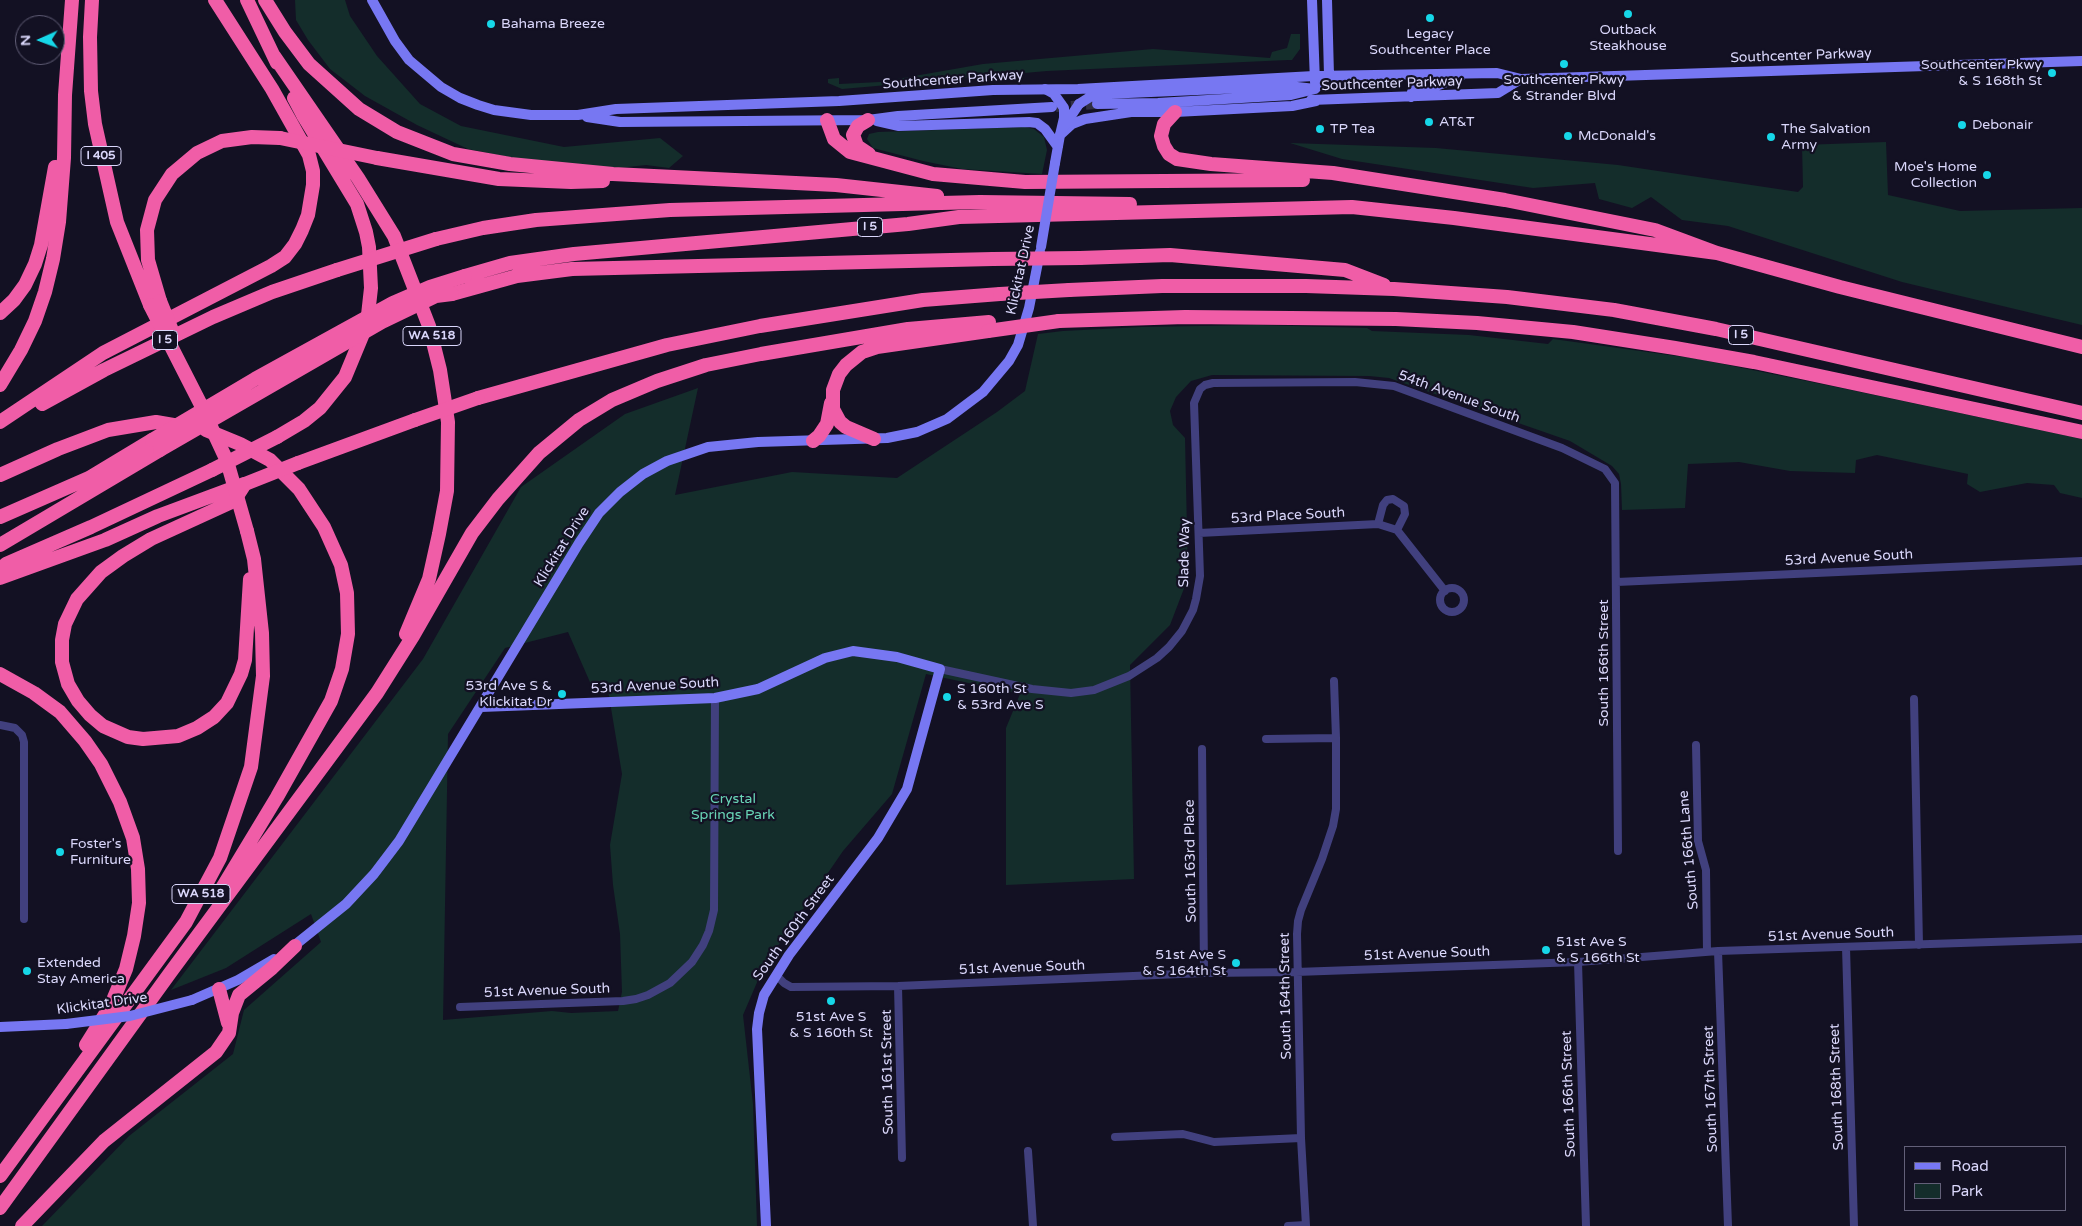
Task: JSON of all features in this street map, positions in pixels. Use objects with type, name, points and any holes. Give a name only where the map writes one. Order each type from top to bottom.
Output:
[{"type":"highway","points":[[0,384],[21,350],[35,321],[46,292],[53,259],[59,222],[72,0]]},
{"type":"highway","name":"I 405","points":[[92,0],[90,38],[91,91],[95,124],[117,222],[227,460],[254,559]]},
{"type":"highway","points":[[0,422],[103,353],[271,266],[285,257],[295,244],[308,215],[313,185],[313,170],[308,155],[272,90],[214,0]]},
{"type":"highway","points":[[0,570],[6,564],[91,527],[278,438],[320,408],[345,377],[367,324],[371,288],[368,240],[357,204],[303,116],[247,0]]},
{"type":"highway","points":[[266,0],[285,32],[309,64],[359,109],[398,132],[435,148],[486,160],[573,170],[670,178],[854,187],[980,202]]},
{"type":"highway","name":"WA 518","points":[[0,1208],[170,973],[377,693],[410,626],[428,579],[439,534],[446,491],[448,422],[440,370],[429,326],[394,236],[358,178],[274,56]]},
{"type":"highway","points":[[0,313],[14,300],[25,285],[41,245],[65,95]]},
{"type":"highway","points":[[1175,112],[1164,124],[1161,136],[1169,154],[1177,159],[1191,162],[1332,173],[1505,200],[1655,230],[1716,253]]},
{"type":"highway","points":[[827,120],[834,139],[854,154],[933,174],[1025,182],[1249,179],[1389,182]]},
{"type":"highway","points":[[868,120],[854,131],[854,141],[860,149],[876,159]]},
{"type":"highway","points":[[155,303],[148,260],[147,230],[155,200],[172,174],[197,153],[222,141],[252,137],[280,138],[452,172],[516,180],[784,183]]},
{"type":"highway","name":"I 5","points":[[0,427],[104,370],[213,317],[272,292],[436,239],[510,223],[680,210],[980,202],[1096,203],[1278,209]]},
{"type":"highway","name":"I 5","points":[[0,545],[255,379],[393,303],[430,287],[510,263],[574,254],[908,224],[959,217],[1361,208],[1454,218],[1716,253],[1840,287],[2082,346]]},
{"type":"highway","name":"I 5","points":[[0,518],[156,445],[382,322],[436,296],[452,294],[517,276],[572,269],[1170,255],[1345,270],[1394,289]]},
{"type":"highway","name":"I 5","points":[[0,578],[105,540],[158,516],[298,463],[478,398],[667,345],[760,326],[923,300],[1069,290],[1171,286],[1306,286],[1394,289],[1507,297],[1614,310],[1716,329],[2082,413]]},
{"type":"highway","points":[[813,441],[827,424],[835,383],[846,365],[854,358],[871,349],[1019,319],[1059,321],[1186,316],[1396,319],[1477,323],[1573,332],[1754,362],[2082,432]]},
{"type":"highway","points":[[377,693],[478,526],[498,499],[539,453],[578,420],[620,396],[657,381],[706,365],[761,354],[908,329],[1024,326],[1059,321]]},
{"type":"highway","points":[[832,396],[833,409],[840,422],[851,430],[874,439]]},
{"type":"highway","points":[[0,475],[58,448],[108,430],[156,422],[208,430],[270,460],[299,489],[324,527],[341,565],[347,593],[348,634],[342,669],[332,702],[277,797],[170,973]]},
{"type":"highway","points":[[245,484],[234,501],[151,539],[123,556],[101,572],[77,599],[65,624],[62,640],[62,662],[68,684],[90,716],[118,733],[143,739],[178,736],[197,728],[214,717],[227,703],[241,674],[244,660],[249,587],[254,559]]},
{"type":"highway","name":"WA 518","points":[[0,1176],[186,922],[220,858],[251,767],[260,704],[263,676],[262,633],[254,559]]},
{"type":"highway","points":[[0,674],[34,693],[60,712],[85,741],[101,764],[120,802],[133,838],[138,869],[139,894],[134,936],[126,969],[111,1005],[87,1044],[0,1172]]},
{"type":"highway","points":[[22,1226],[104,1141],[216,1052],[229,1033],[232,1013],[240,995],[295,946]]},
{"type":"highway","points":[[219,989],[227,1015],[229,1033]]},
{"type":"main road","name":"Southcenter Parkway","points":[[372,0],[395,41],[409,60],[424,74],[441,88],[460,98],[494,110],[531,115],[578,116],[620,122],[868,120],[898,116],[1052,107]]},
{"type":"main road","points":[[1060,135],[1072,124],[1084,119],[1131,112],[1175,112],[1292,106],[1316,100],[1312,0]]},
{"type":"main road","points":[[1327,0],[1329,75]]},
{"type":"main road","name":"Southcenter Parkway","points":[[578,116],[616,109],[839,101],[993,90],[1329,75],[1496,73],[1521,79],[2082,61]]},
{"type":"main road","points":[[1411,97],[1412,92],[1416,88],[1432,88],[1466,74]]},
{"type":"main road","name":"Southcenter Parkway","points":[[1097,104],[1158,103],[1290,95],[1315,89],[1329,75]]},
{"type":"main road","name":"Southcenter Parkway","points":[[1290,95],[1316,100],[1498,93],[1521,79]]},
{"type":"main road","points":[[1079,104],[1090,97],[1105,94],[1288,86],[1315,89]]},
{"type":"main road","points":[[1060,135],[1069,116],[1091,87]]},
{"type":"main road","name":"Klickitat Drive","points":[[0,1027],[66,1024],[130,1016],[192,1000],[219,989],[264,966],[295,946],[346,904],[388,857],[416,815],[588,528],[608,503],[630,484],[667,461],[708,447],[723,444],[874,439],[917,432],[946,420],[966,407],[998,376],[1018,345],[1035,285],[1064,118],[1064,108],[1054,94],[1045,89]]},
{"type":"main road","points":[[868,120],[899,126],[1037,123],[1049,132],[1058,146]]},
{"type":"main road","name":"53rd Avenue South","points":[[481,707],[715,698],[758,689],[825,658],[854,651],[898,657],[940,669]]},
{"type":"main road","name":"South 160th Street","points":[[766,1226],[758,1024],[764,995],[776,975],[878,838],[907,789],[940,669]]},
{"type":"street","name":"54th Avenue South","points":[[1200,389],[1213,383],[1355,382],[1394,386],[1562,448],[1605,470],[1611,476]]},
{"type":"street","name":"Slade Way","points":[[940,669],[1032,689],[1071,693],[1094,690],[1129,676],[1157,658],[1169,647],[1182,631],[1193,610],[1200,576],[1194,402],[1200,389]]},
{"type":"street","name":"South 166th Street","points":[[1611,476],[1615,483],[1617,582],[1618,851]]},
{"type":"street","points":[[1378,524],[1383,504],[1387,500],[1394,499],[1400,501],[1404,506],[1406,514],[1397,530],[1445,591]]},
{"type":"street","name":"53rd Place South","points":[[1198,533],[1378,524],[1397,530]]},
{"type":"street","name":"53rd Avenue South","points":[[1617,582],[2082,561]]},
{"type":"street","name":"South 164th Street","points":[[1306,1226],[1301,1138],[1296,972],[1298,921],[1333,826],[1336,809],[1334,681]]},
{"type":"street","name":"51st Avenue South","points":[[460,1007],[623,1001],[659,990],[692,962],[703,945],[709,930],[714,910],[716,889],[715,698]]},
{"type":"street","points":[[1914,699],[1920,945]]},
{"type":"street","points":[[0,725],[16,728],[22,735],[24,742],[24,919]]},
{"type":"street","points":[[1266,739],[1336,738]]},
{"type":"street","name":"South 166th Lane","points":[[1696,746],[1698,841],[1706,870],[1707,952]]},
{"type":"street","name":"South 163rd Place","points":[[1202,749],[1204,973]]},
{"type":"street","name":"51st Avenue South","points":[[776,975],[791,987],[898,986],[1204,973],[1296,972],[1578,962],[1718,951],[2082,939]]},
{"type":"street","name":"South 168th Street","points":[[1846,948],[1854,1226]]},
{"type":"street","name":"South 167th Street","points":[[1718,951],[1728,1226]]},
{"type":"street","name":"South 166th Street","points":[[1578,962],[1586,1226]]},
{"type":"street","name":"South 161st Street","points":[[898,986],[902,1158]]},
{"type":"street","points":[[1115,1137],[1183,1134],[1214,1142],[1301,1138]]},
{"type":"street","points":[[1028,1151],[1033,1226]]},
{"type":"street","points":[[1288,1226],[1306,1226]]},
{"type":"green space","points":[[295,0],[345,0],[350,16],[377,56],[420,104],[461,126],[564,147],[660,138],[683,156],[669,168],[646,165],[619,168],[539,163],[468,149],[417,125],[365,96],[330,69],[308,40],[296,20]]},
{"type":"green space","points":[[1291,34],[1300,34],[1300,49],[1292,60],[1047,71],[842,89],[828,83],[828,79],[839,78],[839,84],[880,82],[983,64],[1153,49],[1270,58],[1272,52],[1287,48]]},
{"type":"green space","points":[[1025,127],[1034,129],[1044,137],[1047,150],[1042,174],[962,169],[873,148],[867,139],[869,134],[878,132]]},
{"type":"green space","points":[[1886,142],[1888,195],[1960,211],[2082,208],[2082,325],[1902,282],[1728,226],[1682,220],[1651,197],[1632,208],[1599,199],[1595,183],[1533,188],[1342,159],[1290,143],[1436,148],[1618,165],[1798,192],[1803,187],[1802,145]]},
{"type":"green space","name":"Crystal Springs Park","points":[[1257,325],[1367,328],[1372,331],[1469,335],[1548,344],[1553,339],[1698,359],[2082,439],[2082,498],[2060,493],[2054,485],[2027,483],[1980,492],[1967,484],[1968,474],[1877,455],[1856,460],[1855,473],[1790,471],[1739,462],[1688,464],[1685,508],[1622,510],[1619,474],[1612,466],[1570,441],[1389,378],[1369,376],[1212,375],[1191,381],[1176,397],[1170,411],[1173,425],[1185,438],[1188,578],[1170,625],[1130,665],[1134,879],[1006,885],[1006,728],[1020,694],[926,674],[892,794],[843,851],[764,966],[743,1015],[753,1104],[757,1226],[42,1226],[129,1136],[233,1054],[244,1010],[321,942],[311,914],[226,968],[171,990],[423,659],[521,487],[625,414],[698,388],[675,495],[792,472],[897,478],[997,412],[1025,391],[1038,334],[1141,327]],"holes":[[[568,632],[593,689],[608,690],[622,774],[610,845],[620,934],[622,992],[618,1011],[571,1013],[552,1011],[443,1020],[448,734],[505,648]]]},
{"type":"tunnel","points":[[1056,107],[1097,104]]},
{"type":"place","name":"Outback Steakhouse","points":[[1628,14]]},
{"type":"place","name":"Legacy Southcenter Place","points":[[1430,18]]},
{"type":"place","name":"Bahama Breeze","points":[[491,24]]},
{"type":"place","name":"Southcenter Pkwy & Strander Blvd","points":[[1564,64]]},
{"type":"place","name":"Southcenter Pkwy & S 168th St","points":[[2052,73]]},
{"type":"place","name":"AT&T","points":[[1429,122]]},
{"type":"place","name":"Debonair","points":[[1962,125]]},
{"type":"place","name":"TP Tea","points":[[1320,129]]},
{"type":"place","name":"McDonald's","points":[[1568,136]]},
{"type":"place","name":"The Salvation Army","points":[[1771,137]]},
{"type":"place","name":"Moe's Home Collection","points":[[1987,175]]},
{"type":"place","name":"53rd Ave S & Klickitat Dr","points":[[562,694]]},
{"type":"place","name":"S 160th St & 53rd Ave S","points":[[947,697]]},
{"type":"place","name":"Foster's Furniture","points":[[60,852]]},
{"type":"place","name":"51st Ave S & S 166th St","points":[[1546,950]]},
{"type":"place","name":"51st Ave S & S 164th St","points":[[1236,963]]},
{"type":"place","name":"Extended Stay America","points":[[27,971]]},
{"type":"place","name":"51st Ave S & S 160th St","points":[[831,1001]]}]
